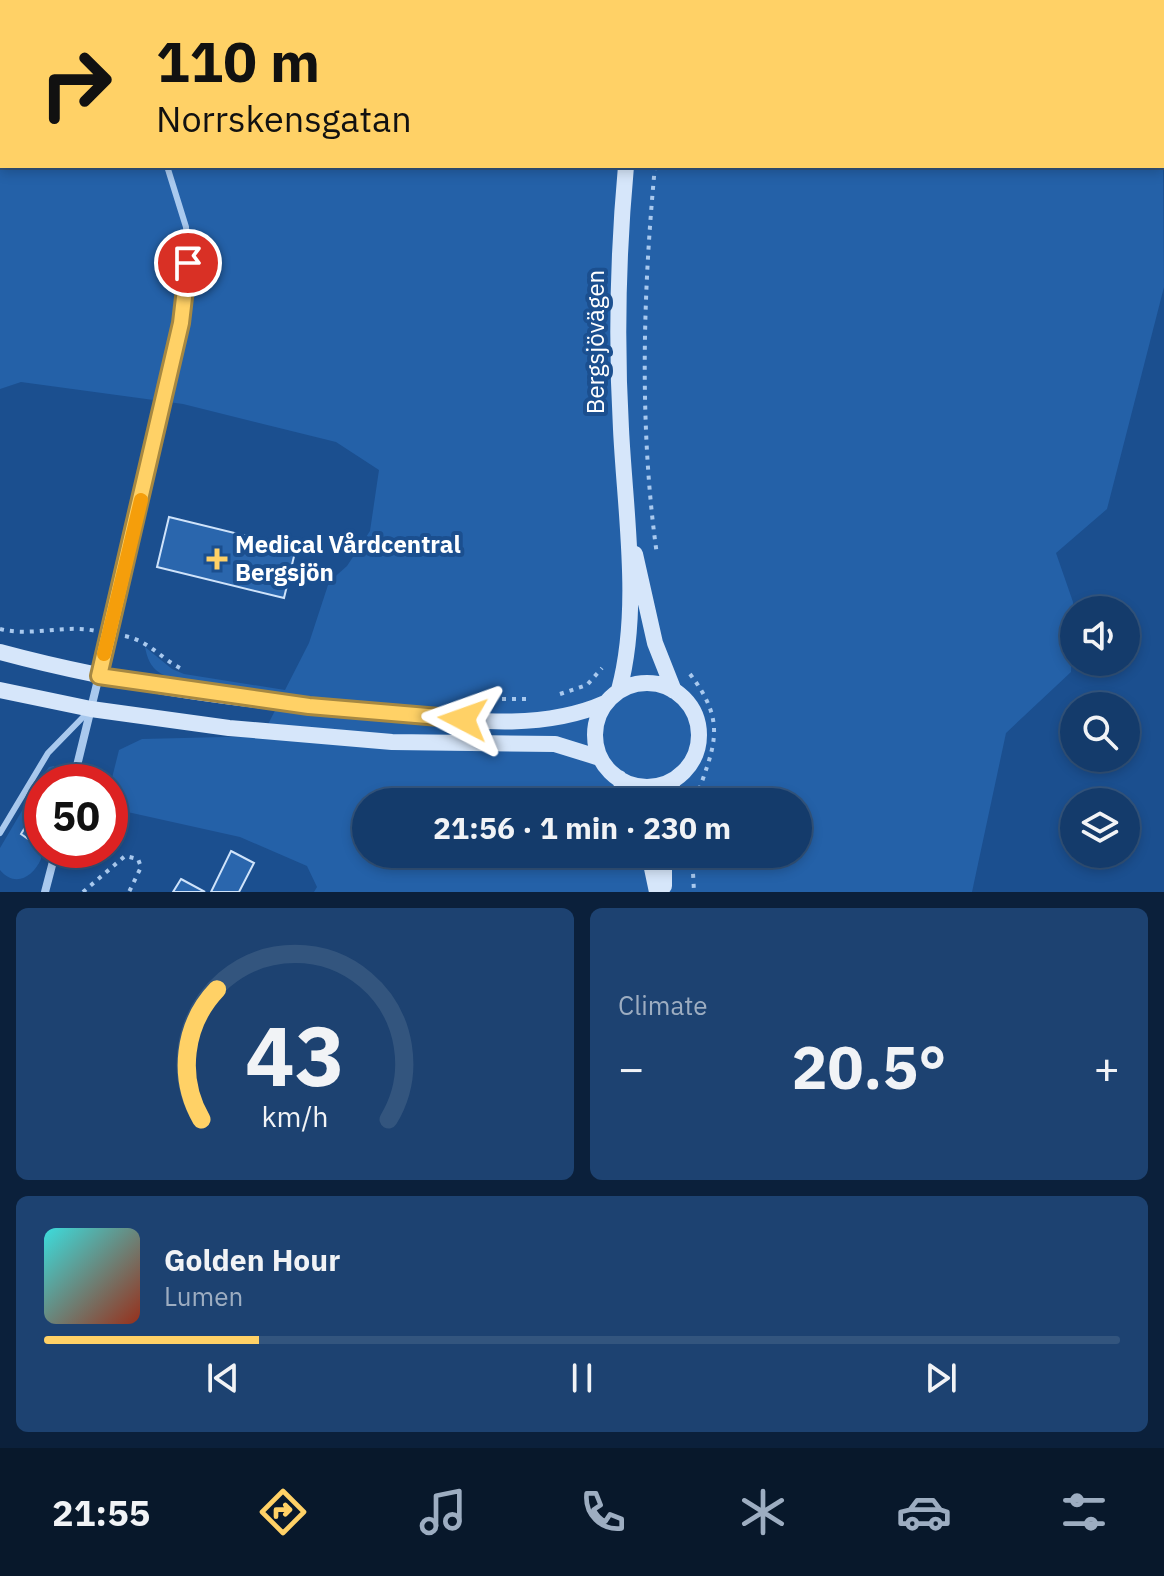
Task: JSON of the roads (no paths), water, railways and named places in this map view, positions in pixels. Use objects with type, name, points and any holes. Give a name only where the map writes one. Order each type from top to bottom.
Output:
[{"type":"main road","name":"Bergsjövägen","points":[[619,690],[625,669],[629,618],[618,341],[626,168]]},
{"type":"main road","name":"Bergsjövägen","points":[[626,517],[655,643],[674,691],[694,712],[699,731],[693,759],[673,780],[671,788]]},
{"type":"main road","points":[[0,652],[99,676],[309,706],[463,719],[551,719],[581,714],[605,703],[619,690],[647,683],[674,691]]},
{"type":"main road","points":[[0,690],[91,709],[304,736],[463,745],[555,744],[600,758],[619,778],[624,788]]},
{"type":"main road","points":[[600,758],[595,730],[605,703]]},
{"type":"main road","points":[[619,778],[646,787],[673,780]]},
{"type":"main road","points":[[652,868],[657,892]]},
{"type":"main road","points":[[664,868],[664,892]]},
{"type":"street","points":[[77,764],[118,598]]},
{"type":"street","points":[[45,892],[51,868]]},
{"type":"lane","points":[[118,598],[181,323],[188,263],[186,227],[168,168]]},
{"type":"lane","points":[[0,833],[48,753],[91,709]]},
{"type":"place","name":"Medical Vårdcentral Bergsjön","points":[[217,559]]}]
